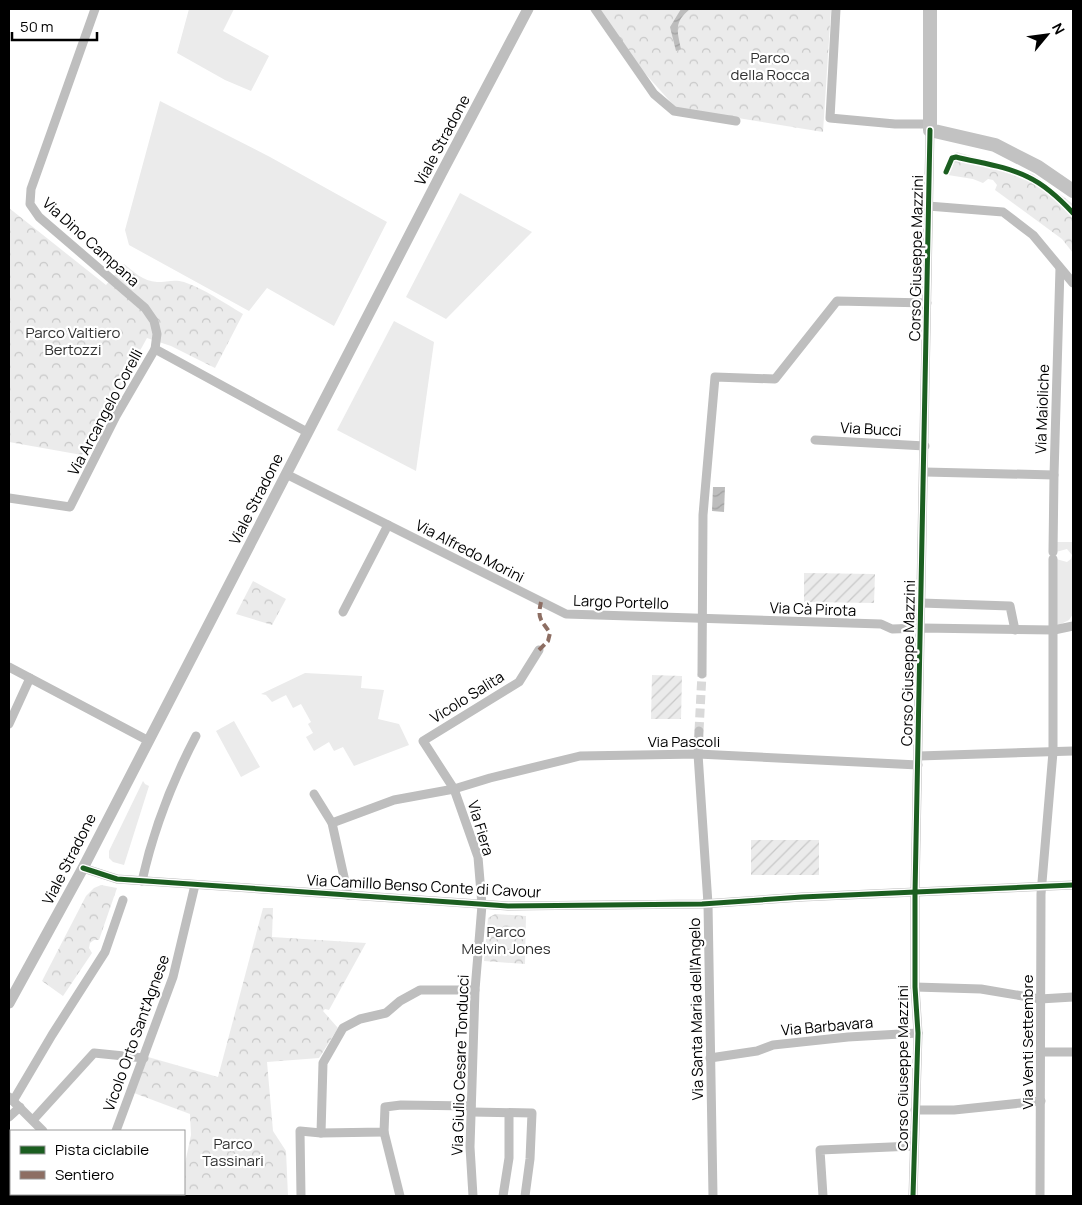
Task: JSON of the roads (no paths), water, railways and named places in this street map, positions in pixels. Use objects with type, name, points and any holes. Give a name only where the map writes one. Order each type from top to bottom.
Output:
[{"type":"main road","name":"Corso Giuseppe Mazzini","points":[[930,9],[930,127]]},
{"type":"main road","points":[[930,127],[994,145],[1038,167],[1073,191]]},
{"type":"street","name":"Via Dino Campana","points":[[94,9],[31,189],[30,204],[39,217],[145,308],[154,321],[157,334],[155,349]]},
{"type":"street","name":"Viale Stradone","points":[[9,1003],[83,868],[147,740],[528,9]]},
{"type":"street","points":[[595,9],[654,94],[674,111],[736,121]]},
{"type":"street","points":[[836,9],[830,118],[930,127]]},
{"type":"street","name":"Corso Giuseppe Mazzini","points":[[913,1196],[918,1033],[915,893],[922,628],[930,127]]},
{"type":"street","points":[[928,206],[1003,212],[1033,235],[1073,283]]},
{"type":"street","name":"Via Maioliche","points":[[1053,752],[1054,474],[1060,268]]},
{"type":"street","points":[[702,674],[703,515],[715,377],[775,379],[838,301],[927,303]]},
{"type":"street","name":"Via Arcangelo Corelli","points":[[9,498],[70,507],[116,416],[155,349],[307,432]]},
{"type":"street","name":"Via Bucci","points":[[815,440],[925,446]]},
{"type":"street","points":[[925,472],[1054,474]]},
{"type":"street","name":"Via Alfredo Morini","points":[[286,474],[541,602]]},
{"type":"street","points":[[343,612],[388,525]]},
{"type":"street","name":"Largo Portello","points":[[541,602],[566,614],[703,619]]},
{"type":"street","points":[[921,603],[1010,606],[1015,630]]},
{"type":"street","name":"Via Cà Pirota","points":[[703,619],[881,624],[892,628],[1054,630],[1073,626]]},
{"type":"street","name":"Vicolo Salita","points":[[423,741],[518,682],[539,650]]},
{"type":"street","points":[[9,667],[147,740]]},
{"type":"street","points":[[9,724],[30,678]]},
{"type":"street","name":"Via Santa Maria dell'Angelo","points":[[699,731],[698,754],[708,904],[713,1196]]},
{"type":"street","points":[[142,881],[159,822],[178,771],[196,736]]},
{"type":"street","name":"Via Fiera","points":[[423,741],[454,789],[478,856],[482,905]]},
{"type":"street","name":"Via Pascoli","points":[[332,823],[394,800],[454,789],[490,778],[580,756],[698,754],[919,760],[1073,751]]},
{"type":"street","name":"Via Venti Settembre","points":[[1040,1196],[1042,887],[1053,752]]},
{"type":"street","points":[[314,794],[332,823],[348,895]]},
{"type":"street","name":"Via Camillo Benso Conte di Cavour","points":[[83,868],[117,879],[482,905],[534,906],[708,904],[802,897],[1073,885]]},
{"type":"street","name":"Vicolo Orto Sant'Agnese","points":[[116,1130],[174,977],[195,885]]},
{"type":"street","points":[[9,1118],[14,1102],[52,1035],[105,952],[123,900]]},
{"type":"street","name":"Via Giulio Cesare Tonducci","points":[[473,1196],[470,1146],[475,990],[482,905]]},
{"type":"street","points":[[916,987],[981,989],[1040,999],[1073,997]]},
{"type":"street","points":[[321,1133],[324,1062],[343,1028],[360,1019],[386,1013],[400,1000],[420,990],[475,990]]},
{"type":"street","name":"Via Barbavara","points":[[710,1058],[757,1051],[773,1045],[848,1037],[918,1033]]},
{"type":"street","points":[[1040,1052],[1073,1052]]},
{"type":"street","points":[[33,1120],[94,1053],[144,1058]]},
{"type":"street","points":[[916,1110],[954,1110],[1041,1101]]},
{"type":"street","points":[[14,1102],[42,1130]]},
{"type":"street","points":[[400,1196],[384,1132],[385,1107],[401,1105],[472,1109],[499,1113],[532,1113],[530,1159],[525,1196]]},
{"type":"street","points":[[503,1196],[509,1158],[509,1113]]},
{"type":"street","points":[[301,1196],[300,1131],[321,1133],[384,1132]]},
{"type":"street","points":[[823,1196],[820,1150],[914,1146]]},
{"type":"water","points":[[681,9],[690,9],[679,22],[678,31],[681,49],[676,51],[670,27]]},
{"type":"water","points":[[713,487],[725,487],[724,512],[712,511]]},
{"type":"tunnel","points":[[699,731],[702,674]]},
{"type":"park label","name":"Parco della Rocca","points":[[770,66]]},
{"type":"park label","name":"Parco Valtiero Bertozzi","points":[[73,340]]},
{"type":"park label","name":"Parco Melvin Jones","points":[[506,940]]},
{"type":"park label","name":"Parco Tassinari","points":[[233,1152]]}]
